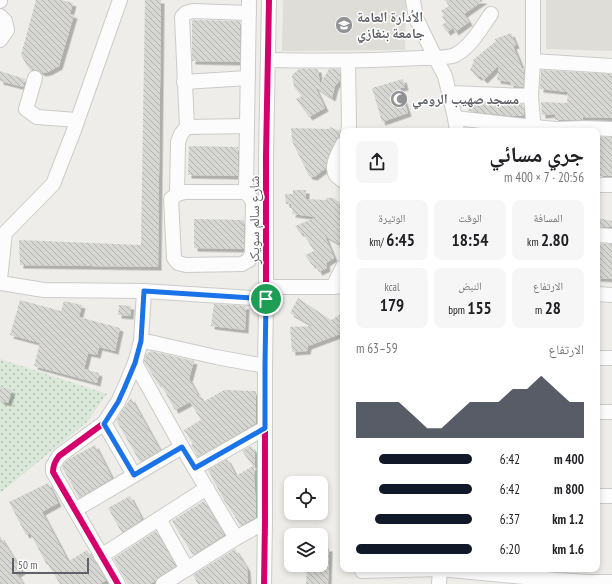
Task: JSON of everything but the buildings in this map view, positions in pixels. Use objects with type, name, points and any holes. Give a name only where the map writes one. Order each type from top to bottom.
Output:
[{"type":"street","points":[[0,279],[5,233],[53,184],[120,0]]},
{"type":"street","name":"شارع سالم سويكر","points":[[264,584],[266,293],[255,198],[266,156],[269,0]]},
{"type":"street","points":[[413,0],[416,18],[445,76],[456,125],[514,128]]},
{"type":"street","points":[[533,0],[532,96],[534,128]]},
{"type":"street","points":[[177,194],[178,142],[181,134],[187,127],[182,17],[186,13],[193,11],[249,7],[247,126],[255,198],[252,253],[249,260],[242,264],[186,265],[178,263],[174,258],[171,199],[177,194],[185,192],[255,198]]},
{"type":"street","points":[[268,60],[348,61],[453,56],[463,50],[474,38],[491,14]]},
{"type":"street","points":[[0,16],[5,21],[7,30],[0,40]]},
{"type":"street","points":[[348,61],[349,128]]},
{"type":"street","points":[[533,61],[612,66]]},
{"type":"street","points":[[35,78],[26,109],[37,117],[77,120]]},
{"type":"street","points":[[184,82],[248,78]]},
{"type":"street","points":[[449,93],[532,96]]},
{"type":"street","points":[[187,127],[247,126]]},
{"type":"street","points":[[556,128],[584,128]]},
{"type":"street","points":[[600,129],[612,129]]},
{"type":"street","points":[[340,151],[333,170],[340,178]]},
{"type":"street","points":[[600,185],[612,185]]},
{"type":"street","points":[[600,235],[612,236]]},
{"type":"street","points":[[0,283],[44,290],[266,293],[338,287]]},
{"type":"street","points":[[118,584],[53,472],[53,466],[59,456],[104,424],[118,402],[135,363],[141,341],[144,291]]},
{"type":"street","points":[[600,294],[612,296]]},
{"type":"street","points":[[141,341],[265,366]]},
{"type":"street","points":[[600,358],[612,358]]},
{"type":"street","points":[[135,363],[182,447],[236,538]]},
{"type":"street","points":[[600,412],[612,412]]},
{"type":"street","points":[[104,424],[134,475]]},
{"type":"street","points":[[195,468],[265,428]]},
{"type":"street","points":[[75,510],[182,447]]},
{"type":"street","points":[[101,556],[207,488]]},
{"type":"street","points":[[600,496],[612,496]]},
{"type":"street","points":[[159,519],[187,569]]},
{"type":"street","points":[[163,584],[236,538],[265,522]]},
{"type":"street","points":[[361,575],[400,572]]},
{"type":"street","points":[[439,584],[440,572]]},
{"type":"street","points":[[461,572],[518,580],[589,583],[612,582]]},
{"type":"shaded area","name":"الأدارة العامة جامعة بنغازي","points":[[283,0],[406,0],[405,50],[282,51]]},
{"type":"shaded area","points":[[546,0],[612,0],[612,51],[546,49]]},
{"type":"green space","points":[[0,359],[107,394],[86,423],[0,493]]},
{"type":"cycle path","points":[[264,584],[266,156],[269,0]]},
{"type":"cycle path","points":[[118,584],[53,472],[55,461],[59,456],[104,423],[118,402],[135,363],[141,341],[144,291],[266,299]]},
{"type":"place","name":"الأدارة العامة جامعة بنغازي","points":[[344,25]]},
{"type":"place","name":"مسجد صهيب الرومي","points":[[399,99]]},
{"type":"route","points":[[144,291],[266,299],[265,428],[195,468],[182,447],[134,475],[104,424],[118,402],[135,363],[141,341],[144,291]]}]
